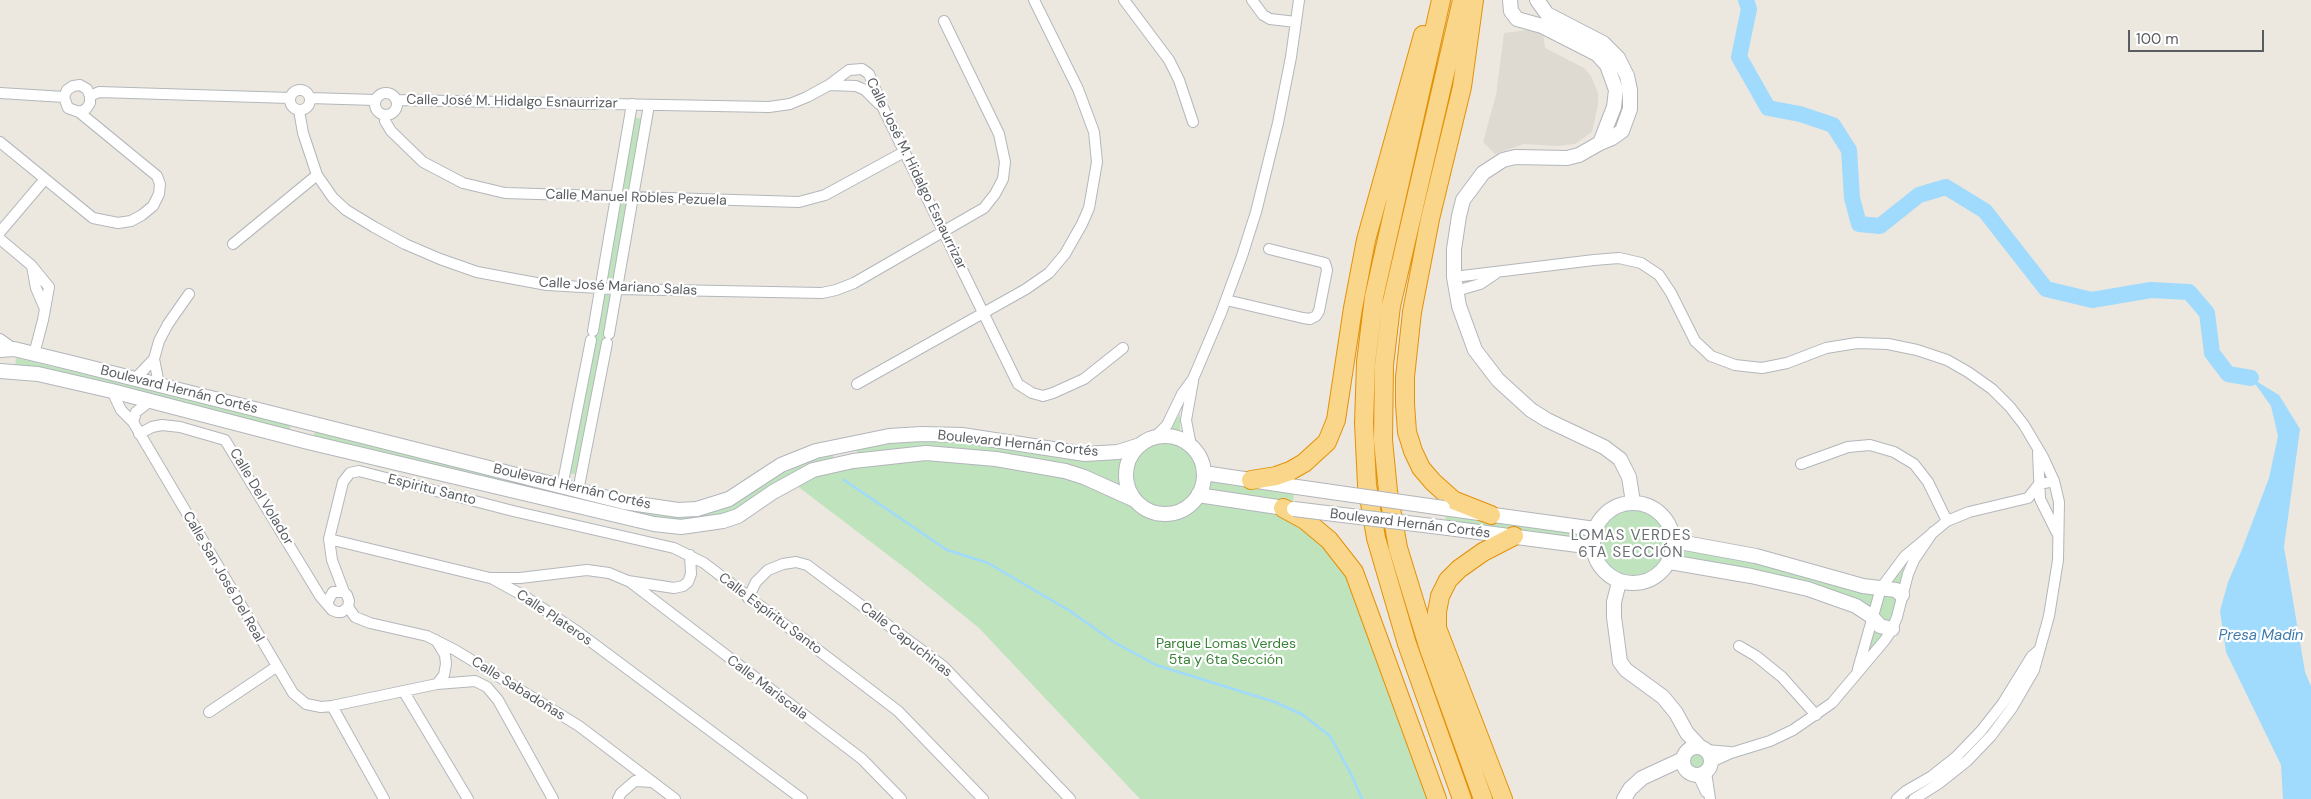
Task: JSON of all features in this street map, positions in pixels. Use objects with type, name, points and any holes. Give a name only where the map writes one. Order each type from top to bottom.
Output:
[{"type":"highway","points":[[1251,480],[1290,471],[1304,463],[1327,442],[1336,420],[1353,308],[1366,240],[1419,49],[1430,0]]},
{"type":"highway","points":[[1441,0],[1374,297],[1366,362],[1364,423],[1367,485],[1376,538],[1407,644],[1462,799]]},
{"type":"highway","points":[[1462,0],[1391,306],[1384,365],[1383,440],[1388,490],[1398,548],[1429,649],[1483,799]]},
{"type":"highway","points":[[1474,0],[1462,87],[1430,219],[1412,312],[1405,377],[1405,404],[1407,432],[1421,468],[1432,482],[1453,500],[1491,514]]},
{"type":"highway","points":[[1288,508],[1329,540],[1347,559],[1354,572],[1437,799]]},
{"type":"highway","points":[[1502,799],[1437,628],[1437,612],[1440,596],[1448,580],[1459,569],[1483,552],[1514,536]]},
{"type":"main road","points":[[1510,0],[1511,11],[1518,19],[1542,26],[1597,54],[1607,65],[1616,90],[1608,126],[1600,143]]},
{"type":"main road","points":[[1537,0],[1547,14],[1603,43],[1618,58],[1627,76],[1630,90],[1630,108],[1622,131],[1579,155],[1567,158],[1526,156],[1503,160],[1483,173],[1472,186],[1461,208],[1454,249],[1454,277],[1460,313],[1476,350],[1498,380],[1531,410],[1596,443],[1620,460],[1630,477],[1633,502]]},
{"type":"main road","name":"Boulevard Hernán Cortés","points":[[7,350],[34,354],[159,384],[578,491],[647,506],[678,510],[697,509],[730,499],[765,475],[798,457],[850,442],[889,436],[922,434],[962,435],[1085,454],[1118,452],[1140,445]]},
{"type":"main road","name":"Boulevard Hernán Cortés","points":[[0,371],[38,374],[618,517],[681,527],[701,526],[738,516],[813,470],[853,460],[926,453],[996,459],[1065,471],[1084,477],[1135,500]]},
{"type":"main road","points":[[290,437],[295,420]]},
{"type":"main road","points":[[308,442],[313,424]]},
{"type":"main road","points":[[1155,437],[1173,437],[1191,446],[1198,454],[1204,473],[1198,495],[1185,509],[1167,514],[1149,511],[1135,500],[1127,484],[1127,467],[1130,459],[1140,445],[1155,437]]},
{"type":"main road","points":[[850,442],[853,460]]},
{"type":"main road","points":[[833,446],[837,464]]},
{"type":"main road","name":"Boulevard Hernán Cortés","points":[[1204,473],[1595,529]]},
{"type":"main road","name":"Boulevard Hernán Cortés","points":[[1198,495],[1593,547]]},
{"type":"main road","points":[[1633,502],[1648,505],[1661,513],[1670,526],[1674,542],[1670,562],[1661,574],[1648,581],[1633,584],[1619,582],[1601,568],[1595,558],[1593,547],[1595,529],[1604,515],[1617,506],[1633,502]]},
{"type":"main road","points":[[1674,542],[1756,556],[1863,586],[1896,590],[1902,595]]},
{"type":"main road","points":[[1670,562],[1744,574],[1808,590],[1856,606],[1872,616],[1880,626],[1892,629]]},
{"type":"main road","points":[[1619,582],[1614,609],[1618,639],[1628,654],[1633,675],[1663,697],[1676,712],[1687,733],[1697,761],[1661,769],[1642,778],[1630,789],[1624,799]]},
{"type":"street","points":[[857,384],[1026,289],[1049,273],[1060,260],[1082,224],[1089,208],[1094,186],[1097,162],[1094,132],[1078,89],[1034,0]]},
{"type":"street","points":[[1124,0],[1169,60],[1179,80],[1193,122]]},
{"type":"street","points":[[1252,0],[1263,15],[1270,20],[1296,22]]},
{"type":"street","points":[[1155,437],[1166,425],[1182,394],[1193,379],[1226,300],[1256,212],[1278,124],[1299,0]]},
{"type":"street","name":"Calle José Mariano Salas","points":[[299,110],[303,133],[317,175],[324,186],[346,210],[405,244],[477,272],[514,280],[600,289],[822,293],[854,283],[984,208],[995,194],[1003,179],[1005,162],[999,134],[944,21]]},
{"type":"street","name":"Calle José M. Hidalgo Esnaurrizar","points":[[396,100],[769,107],[790,104],[829,85],[849,70],[862,69],[869,74],[904,152],[1018,384],[1032,393],[1043,396],[1065,389],[1084,380],[1124,348]]},
{"type":"street","points":[[0,142],[94,218],[105,222],[131,221],[142,216],[153,206],[159,194],[160,184],[157,176],[79,112],[68,108],[64,97],[67,90],[73,86],[80,85],[87,89],[90,103],[86,109],[79,112]]},
{"type":"street","points":[[829,85],[847,85],[865,90],[882,106]]},
{"type":"street","points":[[310,98],[309,104],[305,109],[299,110],[294,108],[290,98],[292,93],[302,90],[310,98],[375,100],[383,93],[388,93],[396,100],[395,110],[386,115],[376,110],[375,100]]},
{"type":"street","points":[[90,96],[99,92],[290,98]]},
{"type":"street","points":[[0,93],[64,97]]},
{"type":"street","points":[[562,487],[589,352],[632,104]]},
{"type":"street","points":[[578,491],[605,353],[610,339],[611,323],[649,105]]},
{"type":"street","name":"Calle Manuel Robles Pezuela","points":[[386,115],[385,121],[391,131],[423,162],[463,183],[505,193],[781,202],[811,200],[904,152]]},
{"type":"street","points":[[233,244],[317,175]]},
{"type":"street","points":[[0,232],[45,179]]},
{"type":"street","points":[[0,239],[31,265],[36,288],[45,309],[34,354]]},
{"type":"street","points":[[1226,300],[1303,318],[1310,319],[1316,316],[1319,310],[1326,270],[1325,263],[1269,249]]},
{"type":"street","points":[[1454,277],[1619,258],[1640,263],[1659,275],[1695,341],[1711,356],[1736,365],[1762,368],[1787,363],[1826,348],[1857,343],[1888,344],[1917,350],[1954,364],[1992,389],[2024,425],[2037,446],[2054,481],[2059,502],[2059,537],[2055,586],[2050,616],[2034,670],[2012,708],[1991,736],[1966,762],[1938,784],[1914,799]]},
{"type":"street","points":[[1456,291],[1480,284],[1496,273]]},
{"type":"street","points":[[135,379],[154,359],[168,324],[189,294]]},
{"type":"street","points":[[0,339],[7,350]]},
{"type":"street","points":[[154,359],[159,384]]},
{"type":"street","points":[[586,367],[602,370]]},
{"type":"street","points":[[1191,446],[1187,430],[1187,410],[1191,398],[1193,379]]},
{"type":"street","name":"Calle San José Del Real","points":[[112,391],[121,410],[133,422],[293,693],[306,704],[321,707],[404,692]]},
{"type":"street","points":[[133,422],[136,412],[150,401]]},
{"type":"street","points":[[1176,406],[1187,410]]},
{"type":"street","name":"Calle Del Volador","points":[[139,434],[152,427],[162,425],[180,427],[225,440],[315,589],[328,605]]},
{"type":"street","points":[[1800,464],[1848,447],[1870,445],[1894,452],[1914,464],[1928,482],[1947,521]]},
{"type":"street","points":[[2037,446],[2040,499],[2059,537]]},
{"type":"street","name":"Espiritu Santo","points":[[329,539],[343,482],[350,473],[359,471],[513,511]]},
{"type":"street","points":[[1857,672],[1881,588],[1905,556],[1947,521],[1969,512],[2028,498],[2039,484],[2054,481]]},
{"type":"street","points":[[2028,498],[2034,504],[2043,506],[2059,502]]},
{"type":"street","name":"Calle Espíritu Santo","points":[[513,511],[674,548],[704,563],[898,711],[983,799]]},
{"type":"street","points":[[1710,799],[1697,761],[1770,742],[1793,730],[1832,702],[1885,640],[1892,629],[1914,560],[1933,532]]},
{"type":"street","points":[[344,592],[333,592],[328,600],[328,605],[332,610],[342,612],[348,607],[349,601],[332,560],[329,539],[490,578]]},
{"type":"street","name":"Calle Plateros","points":[[490,578],[520,578],[587,570],[609,573],[628,581],[674,588],[683,586],[691,574],[690,555]]},
{"type":"street","name":"Calle Capuchinas","points":[[748,598],[756,582],[768,570],[783,564],[796,562],[807,565],[943,666],[1070,799]]},
{"type":"street","name":"Calle Plateros","points":[[490,578],[524,596],[578,632],[802,799]]},
{"type":"street","name":"Calle Mariscala","points":[[628,581],[862,759],[901,799]]},
{"type":"street","name":"Calle Sabadoñas","points":[[348,607],[355,617],[370,623],[435,640],[579,726],[675,799]]},
{"type":"street","points":[[435,640],[445,655],[446,664],[444,675],[437,684]]},
{"type":"street","points":[[1739,646],[1756,656],[1782,676],[1816,715]]},
{"type":"street","points":[[1897,799],[1956,757],[1981,731],[2003,703],[2032,656],[2039,650]]},
{"type":"street","points":[[209,712],[276,666]]},
{"type":"street","points":[[468,799],[404,692],[437,684],[475,681],[487,687],[498,700],[553,799]]},
{"type":"street","points":[[332,706],[384,799]]},
{"type":"street","points":[[618,799],[620,793],[635,781],[653,782]]},
{"type":"shaded area","points":[[1534,29],[1543,33],[1545,48],[1584,68],[1591,76],[1598,93],[1598,105],[1592,132],[1575,144],[1557,146],[1524,144],[1495,154],[1483,142],[1496,95],[1504,33]]},
{"type":"green space","points":[[633,117],[643,119],[579,475],[569,473]]},
{"type":"green space","points":[[16,358],[291,424],[289,433],[15,368]]},
{"type":"green space","points":[[1180,414],[1180,444],[1195,459],[1199,474],[1197,489],[1184,506],[1162,512],[1151,509],[1136,498],[1129,483],[1129,471],[1133,459],[1141,449],[1151,443],[1163,440]]},
{"type":"green space","points":[[316,427],[624,506],[735,501],[783,473],[815,459],[833,454],[834,462],[739,513],[683,525],[312,442]]},
{"type":"green space","name":"Parque Lomas Verdes 5ta y 6ta Sección","points":[[930,439],[962,440],[1047,453],[1137,448],[1129,457],[1125,470],[1125,485],[1128,493],[1045,467],[1133,502],[1150,513],[1162,516],[1174,515],[1186,509],[1197,497],[1283,509],[1338,549],[1436,799],[1140,799],[979,628],[909,571],[792,482],[858,457],[856,448]]},
{"type":"green space","points":[[1203,475],[1294,490],[1293,504],[1198,496]]},
{"type":"green space","points":[[1641,506],[1654,512],[1665,523],[1671,536],[1669,559],[1654,576],[1641,582],[1625,582],[1612,576],[1597,559],[1595,536],[1601,523],[1618,508]]},
{"type":"green space","points":[[1443,508],[1594,529],[1592,546],[1448,528]]},
{"type":"green space","points":[[1675,542],[1881,588],[1905,556],[1914,560],[1897,617],[1857,672],[1871,616],[1856,606],[1671,561]]},
{"type":"green space","points":[[1697,747],[1707,751],[1711,761],[1707,771],[1697,775],[1687,771],[1683,761],[1687,751]]},
{"type":"water","name":"Presa Madín","points":[[2251,378],[2279,395],[2300,429],[2284,547],[2305,672],[2311,686],[2311,799],[2283,799],[2281,765],[2226,652],[2220,611],[2228,582],[2269,478],[2278,436],[2271,406]]},
{"type":"waterway","points":[[1746,0],[1749,9],[1739,57],[1768,108],[1800,114],[1833,125],[1849,150],[1852,198],[1859,224],[1880,226],[1919,195],[1946,187],[1985,211],[2046,289],[2092,300],[2151,290],[2189,292],[2207,313],[2212,353],[2228,374],[2251,378]]},
{"type":"waterway","points":[[844,480],[947,550],[988,563],[1070,611],[1114,642],[1156,665],[1275,702],[1303,715],[1330,736],[1351,774],[1362,799]]},
{"type":"district","name":"LOMAS VERDES 6TA SECCIÓN","points":[[1631,544]]}]
